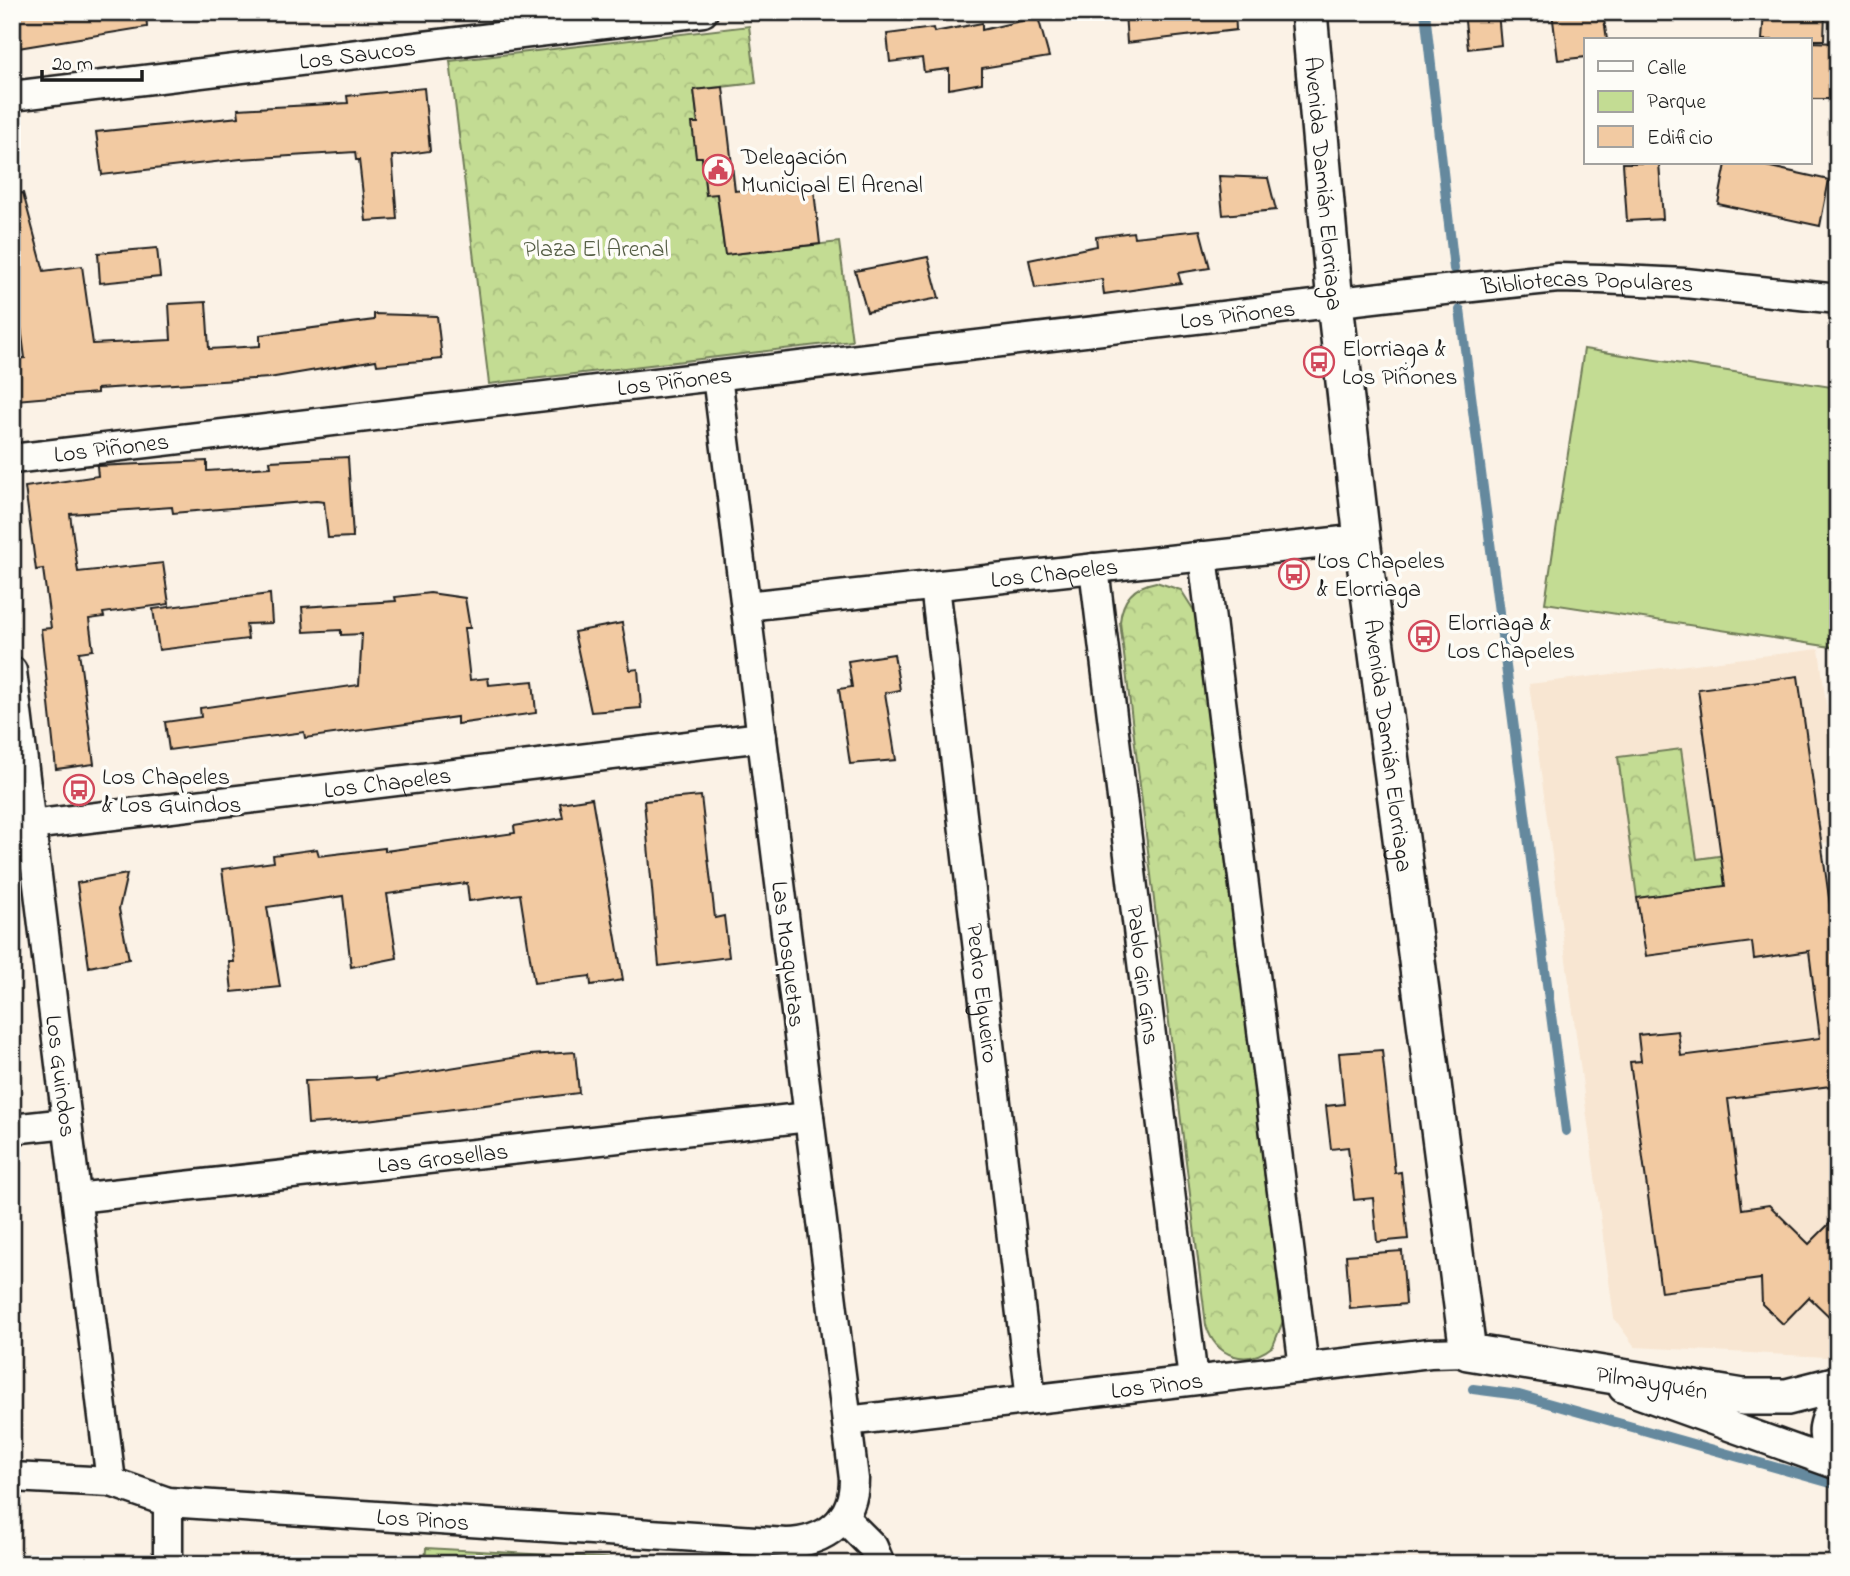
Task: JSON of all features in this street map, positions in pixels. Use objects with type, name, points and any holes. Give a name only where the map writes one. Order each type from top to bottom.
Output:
[{"type":"street","name":"Los Saucos","points":[[12,96],[629,17],[703,12]]},
{"type":"street","name":"Avenida Damián Elorriaga","points":[[1309,12],[1335,303],[1362,538],[1468,1352]]},
{"type":"street","name":"Bibliotecas Populares","points":[[1335,303],[1558,278],[1685,284],[1838,299]]},
{"type":"street","name":"Los Piñones","points":[[12,459],[1335,303]]},
{"type":"street","name":"Las Mosquetas","points":[[717,376],[847,1421],[854,1492],[839,1523]]},
{"type":"street","name":"Los Chapeles","points":[[746,606],[1362,538]]},
{"type":"street","points":[[1203,556],[1304,1368]]},
{"type":"street","name":"Pablo Gin Gins","points":[[1094,568],[1193,1380]]},
{"type":"street","name":"Pedro Elgueiro","points":[[935,586],[1031,1399]]},
{"type":"street","name":"Los Guindos","points":[[12,671],[22,826],[67,1123],[111,1482]]},
{"type":"street","name":"Los Chapeles","points":[[22,826],[762,737]]},
{"type":"street","name":"Las Grosellas","points":[[76,1198],[809,1117]]},
{"type":"street","points":[[12,1129],[67,1123]]},
{"type":"street","name":"Pilmayquén","points":[[1468,1352],[1743,1397],[1787,1397],[1838,1384]]},
{"type":"street","name":"Los Pinos","points":[[847,1421],[1193,1380],[1468,1352]]},
{"type":"street","points":[[1558,1365],[1838,1463]]},
{"type":"street","points":[[1838,1397],[1822,1432],[1823,1443],[1838,1463]]},
{"type":"street","name":"Los Pinos","points":[[12,1478],[111,1482],[168,1502],[786,1543],[811,1541],[839,1523]]},
{"type":"street","points":[[168,1502],[168,1564]]},
{"type":"street","points":[[839,1523],[864,1536],[880,1564]]},
{"type":"shaded area","points":[[1819,649],[1838,797],[1838,841],[1821,843],[1838,964],[1838,1345],[1826,1357],[1635,1347],[1614,1318],[1529,684]]},
{"type":"green space","name":"Plaza El Arenal","points":[[749,26],[756,83],[694,90],[698,123],[693,123],[696,157],[702,157],[706,194],[717,194],[725,255],[839,242],[852,341],[489,384],[450,61]]},
{"type":"green space","points":[[1584,349],[1838,388],[1838,648],[1545,603]]},
{"type":"green space","points":[[1156,582],[1181,590],[1195,612],[1283,1321],[1273,1346],[1253,1356],[1234,1356],[1225,1352],[1217,1345],[1206,1325],[1120,622],[1123,607],[1130,595],[1141,587]]},
{"type":"green space","points":[[1681,749],[1697,859],[1740,853],[1743,884],[1637,898],[1618,757]]},
{"type":"green space","points":[[426,1548],[706,1564],[425,1564]]},
{"type":"building","points":[[12,12],[146,12],[147,27],[12,49]]},
{"type":"building","points":[[1125,12],[1235,12],[1236,30],[1127,43]]},
{"type":"building","points":[[1464,12],[1498,12],[1501,45],[1468,49]]},
{"type":"building","points":[[1552,12],[1603,12],[1607,38],[1584,38],[1584,57],[1558,60]]},
{"type":"building","points":[[1764,12],[1825,12],[1824,40],[1762,38]]},
{"type":"building","points":[[1038,17],[1049,57],[982,68],[982,83],[949,89],[949,69],[924,72],[922,58],[890,62],[887,34],[933,28],[934,32],[982,23],[982,30]]},
{"type":"building","points":[[1812,42],[1837,43],[1836,99],[1812,99]]},
{"type":"building","name":"Delegación Municipal El Arenal","points":[[723,87],[735,191],[813,182],[820,244],[725,255],[717,194],[706,195],[702,157],[696,157],[692,123],[698,123],[694,90]]},
{"type":"building","points":[[424,88],[430,151],[392,156],[397,219],[366,221],[359,160],[356,160],[355,152],[241,159],[102,175],[96,132],[239,117],[238,109],[348,103],[347,96]]},
{"type":"building","points":[[1623,164],[1659,164],[1663,219],[1627,221]]},
{"type":"building","points":[[1726,164],[1757,164],[1829,180],[1820,226],[1718,204]]},
{"type":"building","points":[[1219,176],[1268,178],[1276,210],[1223,215]]},
{"type":"building","points":[[23,193],[44,271],[82,266],[93,344],[171,340],[169,304],[206,302],[209,349],[260,346],[260,335],[374,320],[374,314],[437,316],[442,359],[377,365],[376,360],[269,378],[97,389],[97,393],[16,400],[12,359],[25,358],[16,289],[12,289],[12,194]]},
{"type":"building","points":[[1200,230],[1210,268],[1178,273],[1181,283],[1104,294],[1102,279],[1035,288],[1029,260],[1097,246],[1096,237],[1133,232],[1134,237]]},
{"type":"building","points":[[157,248],[160,277],[100,283],[98,253]]},
{"type":"building","points":[[928,257],[939,298],[867,312],[855,271]]},
{"type":"building","points":[[348,457],[353,537],[328,538],[324,502],[316,501],[173,513],[172,507],[70,514],[78,572],[163,563],[169,604],[103,613],[104,617],[89,619],[93,650],[79,652],[94,764],[56,769],[41,629],[51,628],[43,569],[36,570],[25,487],[98,476],[97,466],[207,461],[207,471],[271,467],[270,461]]},
{"type":"building","points":[[430,593],[465,598],[470,628],[464,628],[470,680],[488,678],[489,685],[533,681],[536,713],[457,724],[457,717],[305,738],[304,732],[169,750],[165,722],[201,717],[200,708],[359,685],[362,634],[341,635],[341,630],[304,632],[302,607],[396,601],[395,597]]},
{"type":"building","points":[[270,594],[272,623],[246,624],[248,639],[159,650],[153,609]]},
{"type":"building","points":[[622,623],[630,670],[638,669],[641,708],[591,712],[574,632]]},
{"type":"building","points":[[894,654],[900,690],[885,693],[896,760],[850,764],[839,689],[852,687],[848,661]]},
{"type":"building","points":[[1798,676],[1838,962],[1838,1085],[1728,1099],[1742,1209],[1769,1205],[1809,1244],[1838,1215],[1838,1325],[1809,1297],[1783,1324],[1762,1304],[1761,1279],[1661,1292],[1630,1062],[1641,1061],[1638,1035],[1678,1031],[1681,1056],[1820,1038],[1809,951],[1754,959],[1752,942],[1646,956],[1637,898],[1725,886],[1698,689]]},
{"type":"building","points":[[701,796],[715,918],[724,916],[729,957],[659,966],[644,801]]},
{"type":"building","points":[[592,798],[623,980],[591,985],[590,976],[534,983],[520,894],[469,901],[467,883],[387,894],[397,958],[351,967],[343,896],[267,907],[280,987],[232,992],[229,962],[234,962],[222,869],[274,862],[273,855],[317,849],[319,856],[385,848],[385,851],[515,833],[514,826],[563,818],[560,803]]},
{"type":"building","points":[[127,874],[119,909],[129,959],[89,967],[77,883]]},
{"type":"building","points":[[1382,1050],[1395,1173],[1401,1172],[1408,1239],[1377,1242],[1373,1198],[1354,1200],[1348,1147],[1331,1149],[1326,1106],[1344,1104],[1339,1053]]},
{"type":"building","points":[[575,1052],[579,1093],[367,1120],[308,1124],[305,1081],[375,1077],[376,1080],[530,1055]]},
{"type":"building","points":[[1402,1251],[1406,1304],[1350,1309],[1346,1255]]},
{"type":"waterway","points":[[1425,12],[1454,269]]},
{"type":"waterway","points":[[1460,310],[1566,1131]]},
{"type":"waterway","points":[[1473,1389],[1519,1395],[1838,1485]]},
{"type":"place","name":"Delegación Municipal El Arenal","points":[[718,170]]},
{"type":"place","name":"Elorriaga & Los Piñones","points":[[1319,362]]},
{"type":"place","name":"Los Chapeles & Elorriaga","points":[[1294,574]]},
{"type":"place","name":"Elorriaga & Los Chapeles","points":[[1424,636]]},
{"type":"place","name":"Los Chapeles & Los Guindos","points":[[79,790]]}]
